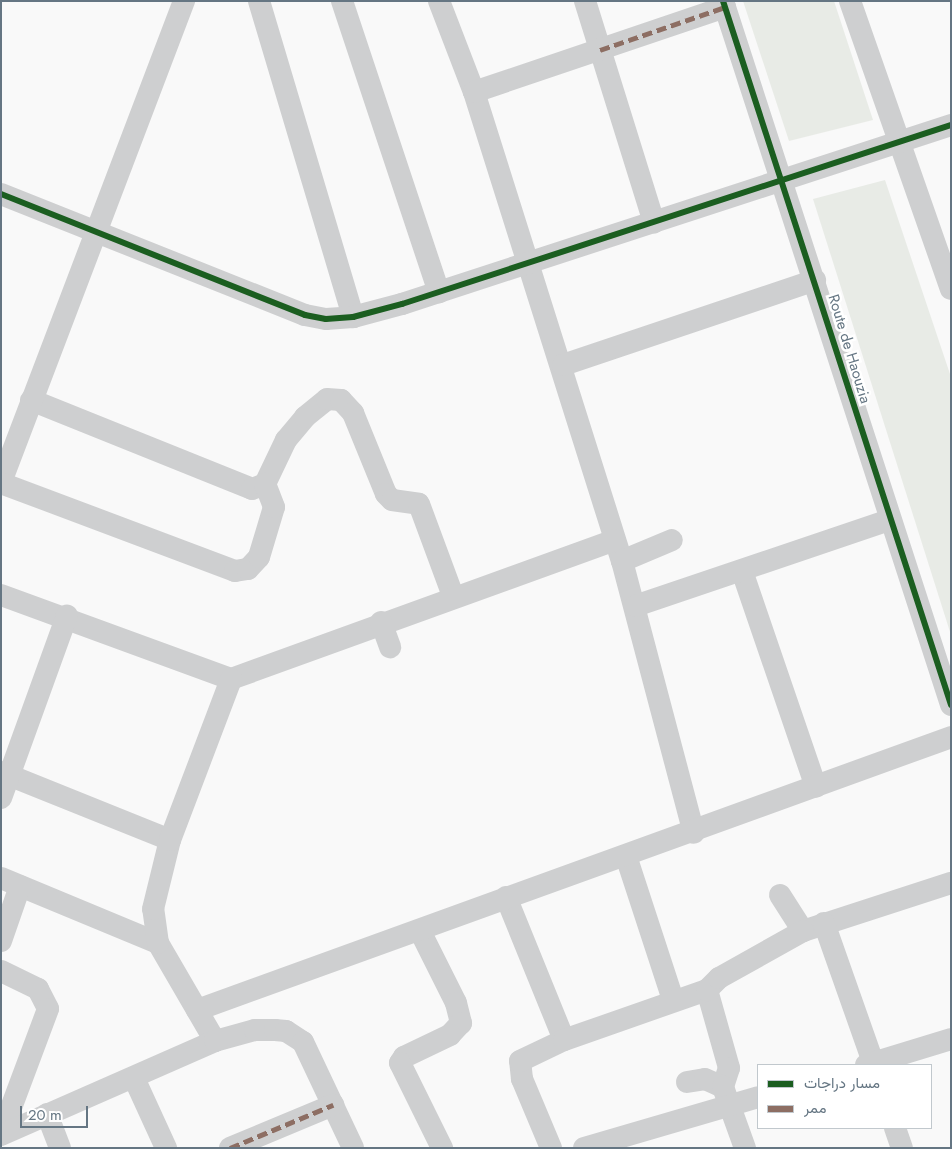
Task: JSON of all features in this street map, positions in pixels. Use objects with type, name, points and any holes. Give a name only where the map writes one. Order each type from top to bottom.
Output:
[{"type":"street","points":[[184,1],[98,232],[31,400],[1,482],[235,572],[248,569],[259,557],[274,507],[265,484]]},
{"type":"street","points":[[259,1],[353,317]]},
{"type":"street","points":[[342,1],[439,292]]},
{"type":"street","points":[[439,1],[474,92],[563,364],[635,606],[694,834]]},
{"type":"street","points":[[585,1],[654,223]]},
{"type":"street","points":[[850,1],[951,289]]},
{"type":"street","points":[[474,92],[600,50],[724,4]]},
{"type":"street","name":"Route de Haouzia","points":[[724,4],[783,182],[889,520],[951,705]]},
{"type":"street","points":[[1,194],[305,315],[353,317],[439,292],[783,182],[951,125]]},
{"type":"street","points":[[563,364],[814,280]]},
{"type":"street","points":[[31,400],[252,489],[265,484],[286,440],[304,417],[326,399],[346,402],[380,486],[392,500],[419,504],[453,596]]},
{"type":"street","points":[[635,606],[889,520]]},
{"type":"street","points":[[1,595],[67,616],[231,679],[453,596],[618,551],[672,540]]},
{"type":"street","points":[[742,571],[816,787]]},
{"type":"street","points":[[1,798],[5,774],[67,616]]},
{"type":"street","points":[[381,622],[390,647]]},
{"type":"street","points":[[215,1041],[158,943],[152,910],[170,840],[231,679]]},
{"type":"street","points":[[197,1010],[506,897],[694,834],[951,737]]},
{"type":"street","points":[[5,774],[170,840]]},
{"type":"street","points":[[626,856],[673,1000]]},
{"type":"street","points":[[1,941],[11,882],[158,943]]},
{"type":"street","points":[[551,1148],[518,1065],[524,1058],[564,1040],[673,1000],[706,990],[719,978],[803,931],[951,883]]},
{"type":"street","points":[[780,895],[803,931]]},
{"type":"street","points":[[506,897],[564,1040]]},
{"type":"street","points":[[824,923],[871,1064]]},
{"type":"street","points":[[420,930],[456,1003],[461,1023],[450,1036],[404,1057],[400,1063],[442,1148]]},
{"type":"street","points":[[1,971],[38,989],[48,1009],[1,1135]]},
{"type":"street","points":[[706,990],[727,1059],[729,1077],[727,1096],[745,1148]]},
{"type":"street","points":[[1,1135],[215,1041],[255,1030],[286,1031],[303,1042],[353,1148]]},
{"type":"street","points":[[874,1064],[951,1039]]},
{"type":"street","points":[[134,1078],[166,1148]]},
{"type":"street","points":[[687,1082],[705,1079],[727,1096]]},
{"type":"street","points":[[584,1148],[727,1096],[757,1097]]},
{"type":"street","points":[[230,1148],[333,1105]]},
{"type":"street","points":[[47,1114],[60,1148]]},
{"type":"street","points":[[895,1129],[902,1148]]},
{"type":"shaded area","points":[[743,1],[834,1],[873,120],[789,141]]},
{"type":"shaded area","points":[[885,180],[951,377],[951,635],[813,199]]},
{"type":"marked path","points":[[600,50],[725,7]]},
{"type":"marked path","points":[[230,1148],[333,1105]]},
{"type":"cycle path","points":[[723,1],[951,705]]},
{"type":"cycle path","points":[[1,194],[305,315],[326,319],[353,317],[402,304],[951,125]]}]
